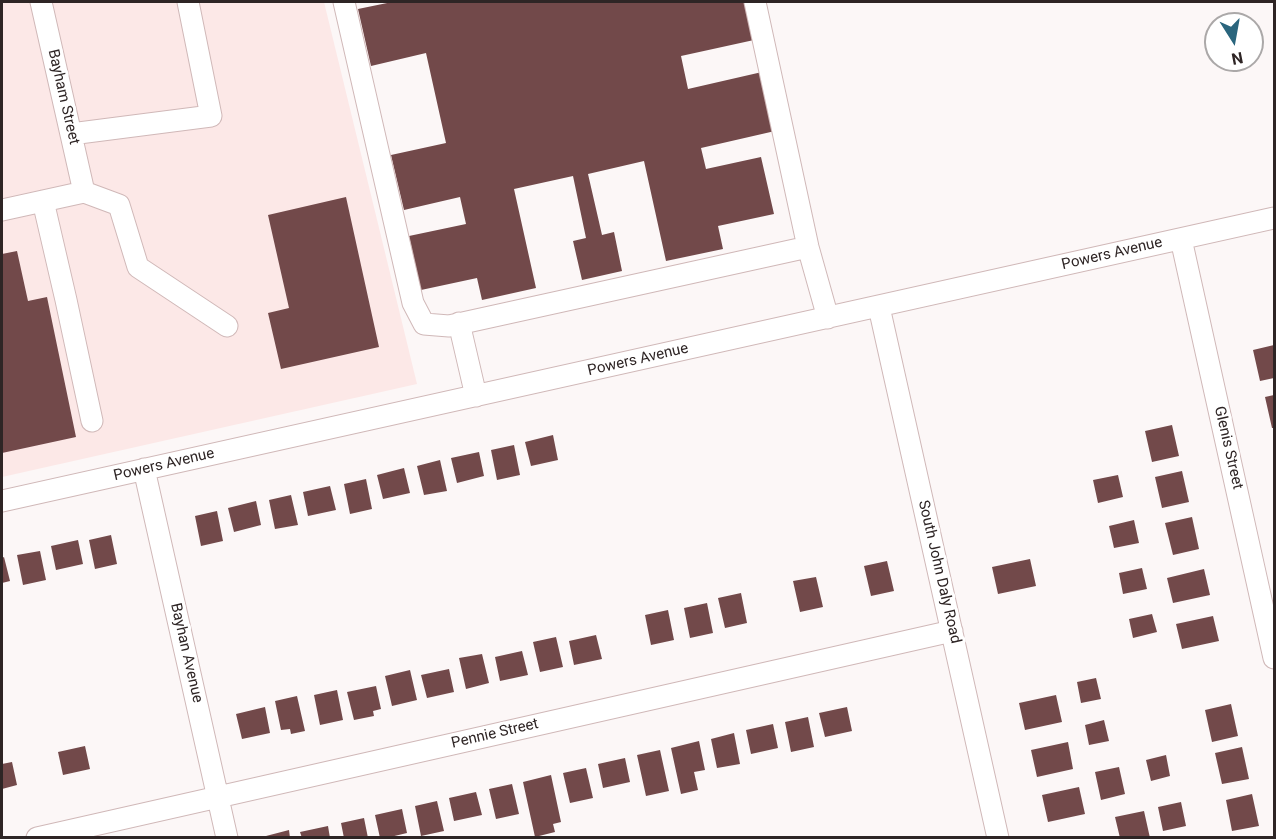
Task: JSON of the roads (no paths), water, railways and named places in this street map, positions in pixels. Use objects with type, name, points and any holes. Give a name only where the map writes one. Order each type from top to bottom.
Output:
[{"type":"street","name":"Bayham Street","points":[[41,2],[84,192]]},
{"type":"street","points":[[71,134],[211,116],[188,2]]},
{"type":"street","points":[[344,2],[413,303],[424,324],[449,326],[808,247]]},
{"type":"street","points":[[756,2],[808,247],[828,318]]},
{"type":"street","points":[[2,210],[84,192],[118,205],[138,267],[227,326]]},
{"type":"street","points":[[43,201],[92,421]]},
{"type":"street","name":"Powers Avenue","points":[[2,501],[1275,218]]},
{"type":"street","name":"Glenis Street","points":[[1181,239],[1275,658]]},
{"type":"street","name":"South John Daly Road","points":[[879,307],[998,837]]},
{"type":"street","points":[[459,323],[476,396]]},
{"type":"street","name":"Bayhan Avenue","points":[[144,469],[227,837]]},
{"type":"street","name":"Pennie Street","points":[[38,837],[952,631]]}]
